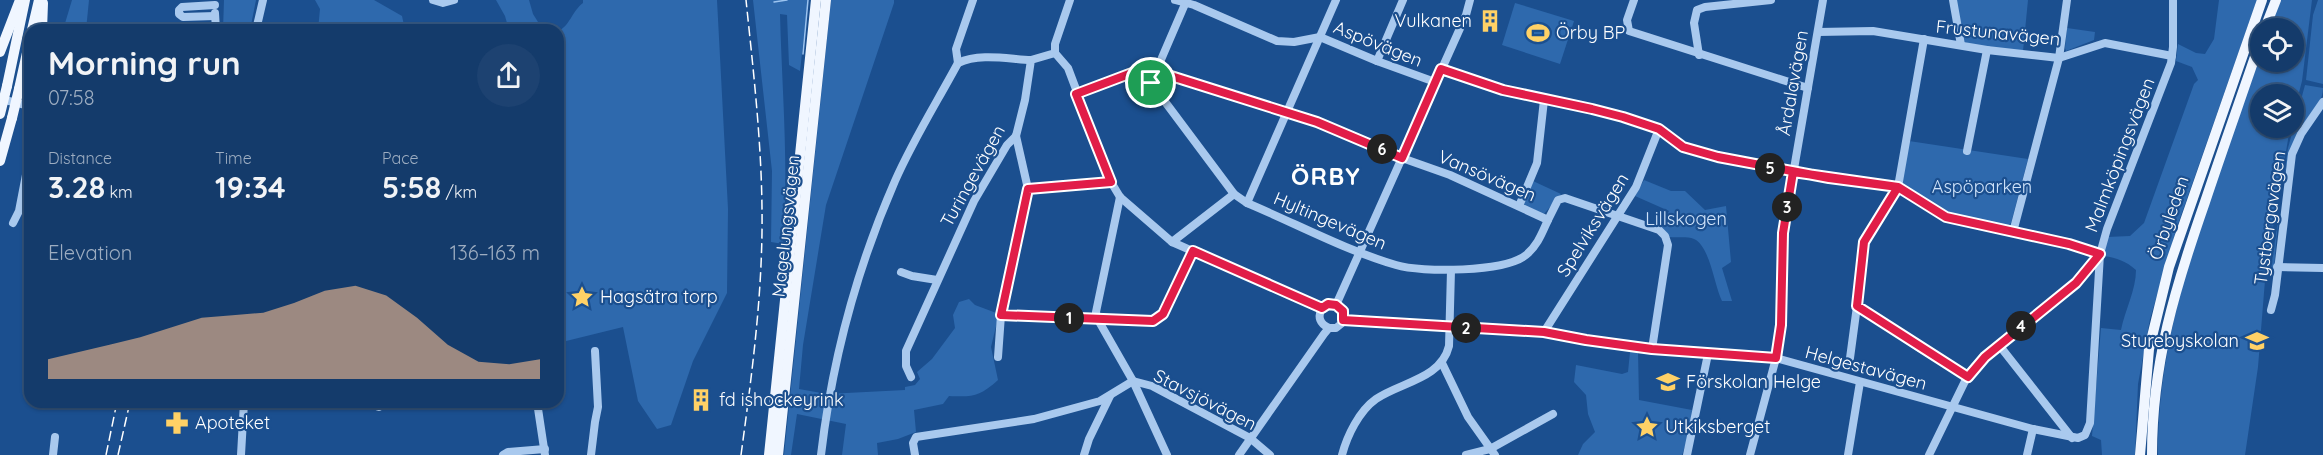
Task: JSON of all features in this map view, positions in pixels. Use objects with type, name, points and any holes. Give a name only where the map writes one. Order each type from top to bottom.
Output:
[{"type":"main road","points":[[0,52],[20,0]]},
{"type":"main road","points":[[0,114],[26,0]]},
{"type":"main road","points":[[33,24],[39,0]]},
{"type":"main road","points":[[42,24],[44,0]]},
{"type":"main road","name":"Magelungsvägen","points":[[770,455],[816,0]]},
{"type":"main road","name":"Magelungsvägen","points":[[778,455],[826,0]]},
{"type":"main road","name":"Örbyleden","points":[[2140,455],[2150,349],[2169,267],[2262,0]]},
{"type":"main road","points":[[2269,18],[2276,0]]},
{"type":"main road","points":[[0,161],[24,66]]},
{"type":"main road","name":"Örbyleden","points":[[2152,455],[2156,389],[2171,306],[2182,267],[2250,71]]},
{"type":"street","points":[[257,24],[263,0]]},
{"type":"street","points":[[433,0],[443,3],[454,0]]},
{"type":"street","points":[[958,63],[956,49],[973,0]]},
{"type":"street","points":[[1070,0],[1055,44],[1056,53],[1068,68],[1111,182],[1120,197],[1172,242],[1322,308]]},
{"type":"street","name":"Aspövägen","points":[[1175,0],[1195,3],[1278,41],[1294,42],[1320,36],[1377,62],[1435,82]]},
{"type":"street","points":[[1247,203],[1336,0]]},
{"type":"street","points":[[1377,62],[1403,0]]},
{"type":"street","points":[[1634,0],[1627,26],[1633,32],[1808,88]]},
{"type":"street","points":[[1699,55],[1694,23],[1697,10],[1705,7],[1772,0]]},
{"type":"street","name":"Årdalavägen","points":[[1750,455],[1776,358],[1781,325],[1783,233],[1823,0]]},
{"type":"street","points":[[1953,0],[1961,45]]},
{"type":"street","points":[[2013,232],[2059,58],[2067,0]]},
{"type":"street","name":"Malmköpingsvägen","points":[[2072,438],[2085,435],[2088,430],[2093,400],[2100,254],[2107,229],[2172,56],[2173,0]]},
{"type":"street","points":[[1336,305],[1441,69],[1467,1]]},
{"type":"street","points":[[215,16],[183,17],[179,14],[179,10],[182,7],[216,2],[216,24]]},
{"type":"street","points":[[1151,83],[1185,3]]},
{"type":"street","name":"Frustunavägen","points":[[1818,32],[1873,31],[1987,50],[2059,58],[2104,43],[2172,56]]},
{"type":"street","points":[[1850,358],[1864,242],[1898,187],[1924,39]]},
{"type":"street","points":[[1967,152],[1987,50]]},
{"type":"street","points":[[821,455],[836,358],[864,266],[895,181],[958,63],[966,59],[981,58],[1031,60],[1056,53]]},
{"type":"street","name":"Turingevägen","points":[[911,377],[906,366],[906,351],[974,201],[1007,145],[1016,136],[1028,85],[1031,60]]},
{"type":"street","points":[[1076,94],[1145,68],[1158,67]]},
{"type":"street","name":"Vansövägen","points":[[1158,67],[1162,72],[1171,76],[1287,112],[1450,175],[1548,220],[1558,200],[1565,198],[1659,230],[1665,236],[1668,245],[1652,349]]},
{"type":"street","name":"Hyltingevägen","points":[[1145,68],[1151,83],[1234,194],[1247,203],[1360,252],[1398,266],[1451,270],[1481,269],[1509,264],[1524,256],[1539,241],[1548,220]]},
{"type":"street","name":"Aspövägen","points":[[1441,69],[1503,90],[1592,109],[1659,129],[1683,147],[1749,165],[1898,187],[1946,217],[2069,244],[2100,254]]},
{"type":"street","points":[[0,99],[24,105]]},
{"type":"street","points":[[1519,206],[1537,163],[1544,100]]},
{"type":"street","name":"Tystbergavägen","points":[[2271,310],[2275,295],[2292,154],[2301,134],[2323,102]]},
{"type":"street","name":"Spelviksvägen","points":[[1544,332],[1641,178],[1659,129]]},
{"type":"street","points":[[998,357],[1001,315],[1028,189],[1016,136]]},
{"type":"street","points":[[1028,189],[1111,182]]},
{"type":"street","points":[[13,223],[19,211],[24,185]]},
{"type":"street","points":[[1172,242],[1234,194]]},
{"type":"street","points":[[1120,197],[1097,307],[1097,318],[1133,381],[1167,455]]},
{"type":"street","points":[[1001,315],[1153,321],[1163,314],[1193,251]]},
{"type":"street","points":[[1929,455],[1975,366],[2076,283],[2100,254]]},
{"type":"street","points":[[2277,267],[2323,268]]},
{"type":"street","points":[[1342,455],[1351,432],[1368,406],[1376,399],[1431,372],[1442,363],[1449,346],[1451,270]]},
{"type":"street","points":[[2086,271],[2099,279]]},
{"type":"street","points":[[902,272],[937,280]]},
{"type":"street","points":[[1328,304],[1336,305],[1343,311],[1343,320],[1336,328],[1329,328],[1320,320],[1322,308],[1328,304]]},
{"type":"street","points":[[1857,306],[1968,377]]},
{"type":"street","name":"Helgestavägen","points":[[1343,320],[1544,332],[1652,349],[1776,358],[2072,438]]},
{"type":"street","points":[[1239,455],[1329,328]]},
{"type":"street","points":[[1999,345],[2072,438]]},
{"type":"street","points":[[591,455],[598,407],[595,351]]},
{"type":"street","points":[[1687,455],[1708,354]]},
{"type":"street","points":[[1442,363],[1468,417],[1492,452]]},
{"type":"street","name":"Stavsjövägen","points":[[915,455],[913,443],[916,437],[1034,419],[1100,401],[1133,381],[1152,386],[1250,438],[1270,455]]},
{"type":"street","points":[[1848,455],[1860,382]]},
{"type":"street","points":[[1084,455],[1110,395]]},
{"type":"street","points":[[241,455],[244,408]]},
{"type":"street","points":[[503,455],[508,452],[545,452],[538,408]]},
{"type":"street","points":[[1466,455],[1492,452],[1553,414]]},
{"type":"street","points":[[2027,455],[2033,429]]},
{"type":"street","points":[[53,455],[55,437]]},
{"type":"street","points":[[1156,455],[1163,445]]},
{"type":"green space","points":[[72,0],[89,0],[87,24],[65,24]]},
{"type":"green space","points":[[224,0],[256,0],[251,24],[223,24]]},
{"type":"green space","points":[[315,0],[374,0],[402,16],[404,24],[319,24],[320,9]]},
{"type":"green space","points":[[496,0],[529,0],[533,14],[539,24],[507,24]]},
{"type":"green space","points":[[583,0],[717,0],[728,209],[727,293],[693,361],[671,425],[657,429],[638,401],[623,327],[564,342],[564,27]]},
{"type":"green space","points":[[753,0],[808,0],[800,71],[789,65],[787,15],[780,14],[785,158],[783,244],[771,242],[772,171]]},
{"type":"green space","points":[[831,0],[894,0],[894,3],[826,205],[803,345],[799,389],[827,394],[905,390],[905,387],[915,385],[920,379],[917,372],[932,359],[955,328],[953,315],[959,302],[969,299],[975,305],[999,314],[991,347],[998,380],[986,390],[975,395],[949,396],[943,404],[914,410],[916,432],[898,439],[877,443],[878,455],[842,455],[846,424],[797,414],[791,455],[784,455]]},
{"type":"green space","points":[[1956,0],[2028,0],[2023,51],[1992,50],[1964,42]]},
{"type":"green space","points":[[2219,0],[2257,0],[2177,227],[2150,319],[2138,384],[2135,455],[2102,455],[2101,440],[2092,436],[2101,328],[2121,330],[2136,270],[2121,260],[2104,256],[2107,237],[2130,236],[2144,223],[2194,84],[2198,80],[2192,67],[2176,61],[2178,44],[2196,53],[2205,54],[2214,39]]},
{"type":"green space","points":[[2280,0],[2312,0],[2304,65],[2304,18],[2274,18]]},
{"type":"green space","points":[[2318,0],[2323,0],[2323,84],[2306,80],[2313,15]]},
{"type":"green space","name":"Örby BP","points":[[1515,3],[1574,21],[1560,64],[1502,45]]},
{"type":"green space","points":[[2067,28],[2095,32],[2094,40],[2066,51]]},
{"type":"green space","points":[[2255,72],[2303,72],[2301,84],[2250,84]]},
{"type":"green space","points":[[2250,85],[2250,138],[2288,138],[2266,268],[2258,367],[2245,455],[2158,455],[2160,404],[2167,353],[2178,302],[2208,203]]},
{"type":"green space","points":[[2305,85],[2323,88],[2314,113],[2304,128]]},
{"type":"green space","points":[[2291,138],[2297,138],[2288,158],[2281,195]]},
{"type":"green space","name":"Aspöparken","points":[[1909,141],[2028,159],[2011,223],[2007,227],[1955,216],[1902,184]]},
{"type":"green space","name":"Lillskogen","points":[[1644,180],[1671,191],[1685,191],[1705,210],[1726,206],[1731,262],[1722,268],[1732,301],[1722,301],[1708,257],[1699,243],[1691,238],[1669,237],[1660,228],[1669,211],[1635,196]]},
{"type":"green space","points":[[1533,181],[1561,194],[1544,214],[1525,206],[1523,202]]},
{"type":"green space","points":[[2281,200],[2274,269],[2270,276]]},
{"type":"green space","points":[[1630,352],[1638,352],[1639,400],[1692,410],[1690,431],[1682,455],[1578,455],[1583,444],[1595,432],[1588,414],[1586,395],[1574,382],[1576,365],[1622,374],[1628,372]]},
{"type":"waterway","points":[[774,2],[787,0]]},
{"type":"waterway","points":[[803,54],[808,0]]},
{"type":"railway","points":[[741,455],[758,316],[762,232],[759,145],[746,0]]},
{"type":"railway","points":[[106,455],[116,408]]},
{"type":"railway","points":[[118,455],[129,408]]},
{"type":"place","name":"Vulkanen","points":[[1490,21]]},
{"type":"place","name":"Örby BP","points":[[1538,33]]},
{"type":"place","name":"Hagsätra torp","points":[[582,297]]},
{"type":"place","name":"Sturebyskolan","points":[[2257,341]]},
{"type":"place","name":"Förskolan Helge","points":[[1668,382]]},
{"type":"place","name":"fd ishockeyrink","points":[[701,400]]},
{"type":"place","name":"Apoteket","points":[[177,423]]},
{"type":"place","name":"Utkiksberget","points":[[1647,427]]},
{"type":"district","name":"ÖRBY","points":[[1326,177]]},
{"type":"route","points":[[1151,83],[1145,68],[1076,94],[1111,182],[1028,189],[1001,315],[1153,321],[1163,314],[1193,251],[1322,308],[1328,304],[1336,305],[1343,311],[1343,320],[1544,332],[1652,349],[1776,358],[1781,325],[1783,233],[1793,172],[1832,178],[1898,187],[1954,220],[2069,244],[2100,254],[2076,283],[1985,357],[1968,377],[1857,306],[1864,242],[1898,187],[1749,165],[1718,157],[1683,147],[1659,129],[1623,117],[1533,98],[1441,69],[1402,158],[1317,122],[1171,76],[1162,72],[1158,67],[1151,83]]}]
